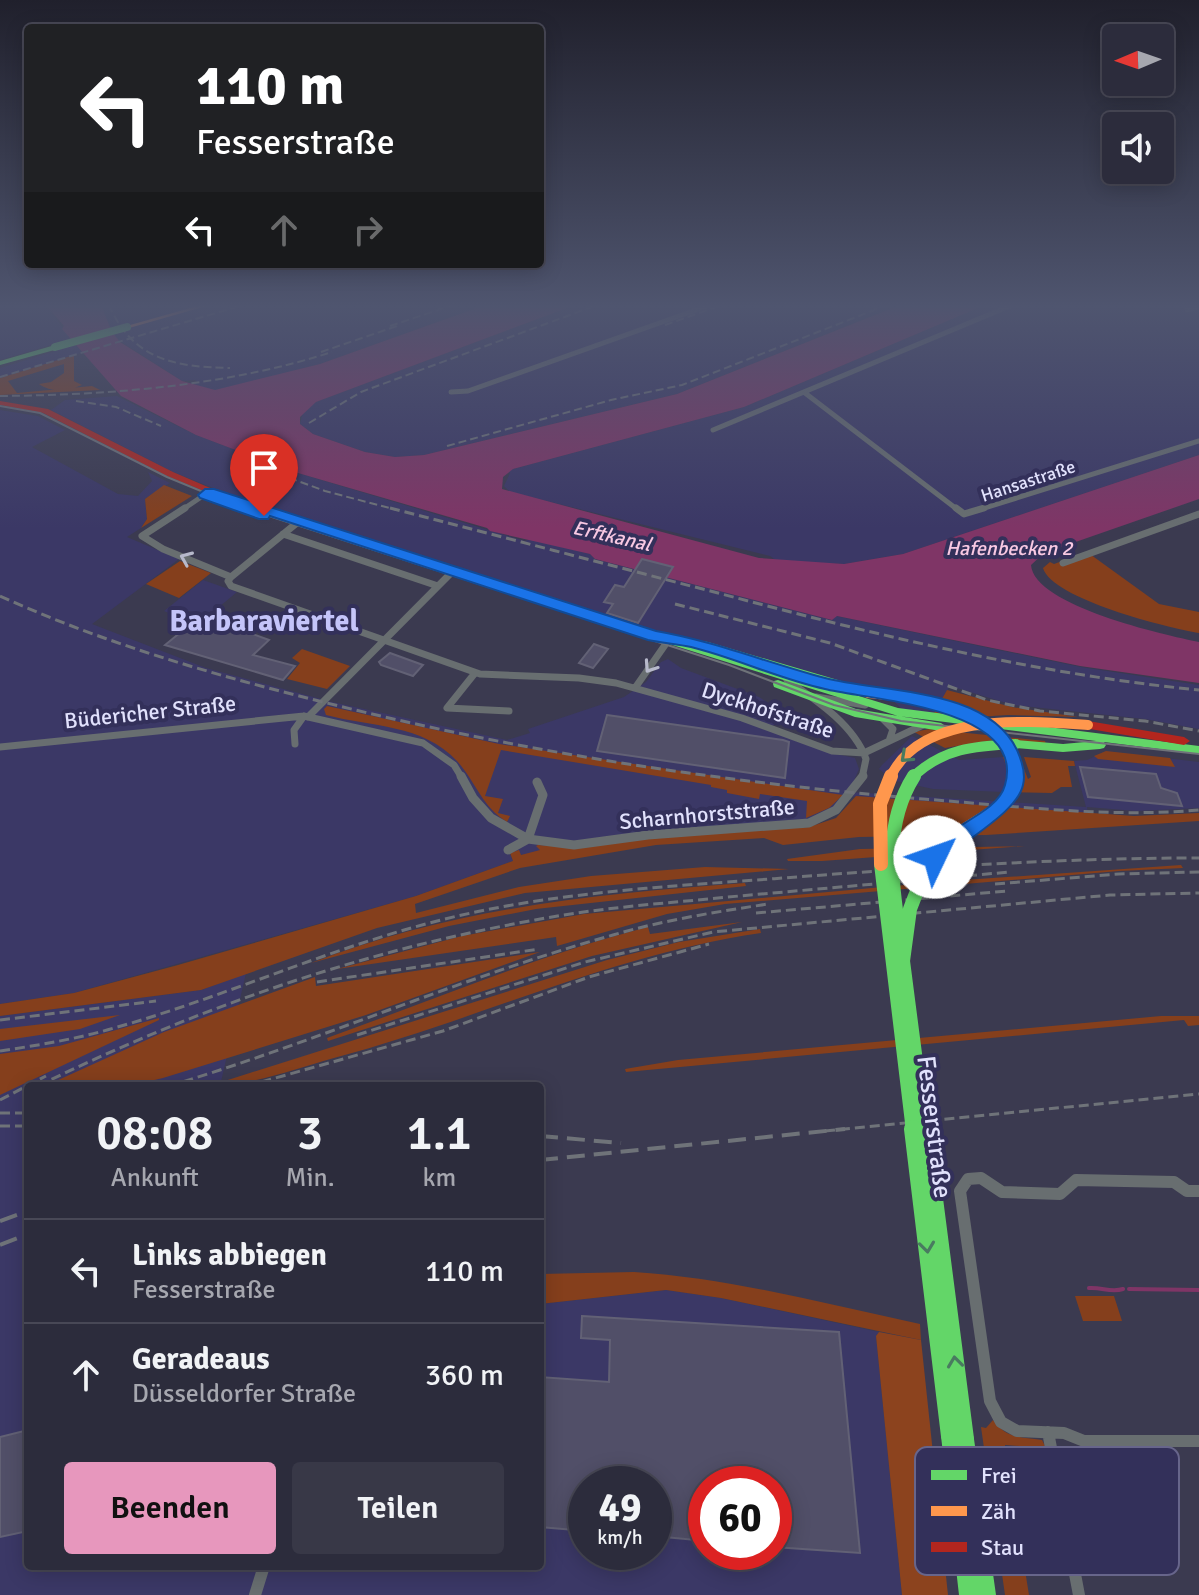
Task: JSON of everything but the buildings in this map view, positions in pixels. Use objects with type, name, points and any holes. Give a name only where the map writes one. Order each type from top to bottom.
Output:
[{"type":"main road","points":[[0,405],[45,411],[207,493],[292,527],[451,573],[811,698],[883,719],[1113,746],[1199,750]]},
{"type":"main road","name":"Fesserstraße","points":[[451,573],[654,636],[693,642],[783,675],[930,701],[959,710],[991,729],[1011,754],[1015,781],[1007,800],[943,848],[919,881],[910,905],[903,961]]},
{"type":"main road","points":[[783,675],[876,707],[961,722],[1199,750]]},
{"type":"main road","name":"Fesserstraße","points":[[951,1447],[881,864],[879,820],[884,789],[897,765],[920,745],[950,731],[990,723],[1088,725],[1199,750]]},
{"type":"main road","name":"Fesserstraße","points":[[966,1447],[903,961],[890,850],[891,825],[898,796],[919,768],[942,754],[973,746],[1113,746]]},
{"type":"main road","name":"Fesserstraße","points":[[967,1575],[969,1595]]},
{"type":"main road","name":"Fesserstraße","points":[[983,1575],[986,1595]]},
{"type":"street","points":[[451,392],[468,391],[501,379]]},
{"type":"street","points":[[713,430],[837,379]]},
{"type":"street","name":"Hansastraße","points":[[805,393],[957,512],[966,515],[1199,441]]},
{"type":"street","points":[[207,493],[142,536],[163,549],[231,577],[292,527],[438,586]]},
{"type":"street","points":[[1063,563],[1196,515],[1199,524]]},
{"type":"street","points":[[295,744],[294,730],[451,573]]},
{"type":"street","name":"Dyckhofstraße","points":[[231,577],[228,582],[231,586],[475,673],[589,679],[635,688],[742,718],[832,751],[860,753]]},
{"type":"street","points":[[635,688],[665,645]]},
{"type":"street","points":[[475,673],[447,708],[509,711]]},
{"type":"street","points":[[783,675],[857,741],[860,753],[923,725]]},
{"type":"street","points":[[811,698],[876,707]]},
{"type":"street","name":"Büdericher Straße","points":[[0,747],[285,716],[306,717]]},
{"type":"street","name":"Scharnhorststraße","points":[[306,717],[409,739],[435,749],[454,765],[482,809],[501,825],[528,839],[574,845],[648,835],[812,823],[836,812],[851,794],[866,767],[860,753]]},
{"type":"street","points":[[883,719],[893,729],[889,742]]},
{"type":"street","points":[[508,850],[528,839],[543,795],[537,782]]},
{"type":"street","points":[[1199,1191],[1187,1191],[1174,1182],[1076,1180],[1060,1194],[1002,1192],[981,1178],[968,1179],[963,1184],[960,1198],[991,1408],[1008,1428],[1064,1433],[1084,1441],[1199,1441]]},
{"type":"street","points":[[1048,1432],[1051,1447]]},
{"type":"street","points":[[255,1595],[263,1570]]},
{"type":"street","points":[[1075,1575],[1079,1595]]},
{"type":"shaded area","points":[[0,379],[13,379],[8,381],[17,393],[53,390],[39,384],[55,379],[74,379],[82,385],[75,388],[92,386],[100,390],[0,395]]},
{"type":"shaded area","points":[[180,379],[261,379],[220,390],[206,390],[187,383],[197,382],[195,380]]},
{"type":"shaded area","points":[[376,379],[713,379],[677,394],[424,455],[395,457],[365,452],[313,434],[300,424],[303,411],[316,402]]},
{"type":"shaded area","points":[[809,379],[1199,379],[1199,455],[903,554],[844,564],[777,561],[770,556],[510,492],[504,486],[508,472],[513,469],[744,407]]},
{"type":"shaded area","points":[[117,396],[196,435],[291,471],[525,541],[531,539],[590,554],[595,559],[832,620],[836,616],[1081,667],[1199,685],[1199,729],[1145,719],[1013,705],[950,686],[933,715],[903,710],[890,698],[853,685],[818,678],[604,617],[243,500],[173,472],[51,410],[65,400]]},
{"type":"shaded area","points":[[0,410],[38,416],[65,430],[32,447],[118,494],[138,496],[152,481],[148,472],[170,483],[145,499],[147,519],[141,528],[127,537],[179,559],[92,624],[206,668],[332,702],[507,740],[530,733],[528,729],[624,697],[646,682],[661,662],[668,659],[681,668],[759,697],[781,711],[780,720],[769,729],[831,753],[855,758],[859,769],[849,792],[1086,807],[1074,761],[1087,760],[1106,751],[1199,762],[1199,808],[1136,811],[1087,807],[1088,814],[845,796],[832,809],[810,819],[586,841],[554,840],[548,847],[539,845],[541,850],[528,855],[510,854],[513,861],[416,896],[74,993],[0,1004]]},
{"type":"shaded area","points":[[164,485],[192,496],[141,528],[147,519],[145,499]]},
{"type":"shaded area","points":[[1087,552],[1159,604],[1199,612],[1199,633],[1138,618],[1088,601],[1067,591],[1051,579],[1043,568],[1050,562],[1054,564]]},
{"type":"shaded area","points":[[180,561],[211,573],[179,598],[146,584]]},
{"type":"shaded area","points":[[203,580],[237,592],[207,617],[189,611],[181,618],[164,611]]},
{"type":"shaded area","points":[[302,649],[350,666],[327,689],[287,679],[300,663],[292,658]]},
{"type":"shaded area","points":[[947,690],[1012,707],[1078,717],[1008,715],[960,718],[933,715]]},
{"type":"shaded area","points":[[327,706],[499,744],[843,795],[829,808],[806,818],[807,801],[760,794],[759,799],[727,793],[727,790],[711,785],[501,750],[485,796],[503,799],[498,813],[510,816],[507,822],[491,809],[464,769],[443,749],[412,733],[326,715],[324,709]]},
{"type":"shaded area","points":[[929,729],[1045,741],[1046,744],[993,740],[945,748],[914,732]]},
{"type":"shaded area","points":[[912,736],[959,760],[1003,757],[1008,783],[1004,792],[933,789],[896,781],[879,769]]},
{"type":"shaded area","points":[[1106,751],[1170,758],[1175,767],[1098,759],[1094,756]]},
{"type":"shaded area","points":[[1019,756],[1028,779],[1031,777],[1024,757],[1074,761],[1075,766],[1068,766],[1072,787],[1061,787],[1052,793],[1004,792],[1007,768],[1003,757]]},
{"type":"shaded area","points":[[856,796],[1134,816],[1199,813],[1199,821],[986,835],[859,837],[783,845],[764,838],[656,845],[520,868],[415,904],[416,913],[519,887],[591,876],[705,867],[789,869],[525,893],[377,928],[201,990],[0,1016],[0,1004],[74,993],[416,896],[513,861],[510,853],[519,850],[521,855],[540,850],[538,845],[581,848],[668,836],[809,827],[836,818]]},
{"type":"shaded area","points":[[1025,846],[822,861],[787,859],[860,849]]},
{"type":"shaded area","points":[[1181,865],[1183,868],[725,904],[667,914],[557,946],[556,937],[337,969],[462,936],[584,914],[949,881]]},
{"type":"shaded area","points":[[745,883],[746,886],[536,909],[449,926],[311,963],[418,929],[525,906],[634,892]]},
{"type":"shaded area","points":[[742,922],[592,956],[328,1041],[327,1038],[526,964],[607,938],[648,927],[650,934]]},
{"type":"shaded area","points":[[760,929],[761,933],[651,956],[288,1072],[246,1082],[222,1082],[607,960],[679,942]]},
{"type":"shaded area","points":[[540,952],[366,1015],[163,1078],[146,1082],[54,1082],[164,1032],[315,977],[316,986]]},
{"type":"shaded area","points":[[246,973],[221,1082],[24,1082],[24,1570],[544,1570],[544,1304],[666,1290],[721,1298],[879,1332],[876,1336],[902,1595],[0,1595],[0,1016],[201,990]]},
{"type":"shaded area","points":[[120,1015],[80,1029],[0,1041],[0,1029]]},
{"type":"shaded area","points":[[1161,1016],[1199,1016],[1199,1025],[1188,1026],[1184,1020],[626,1072],[625,1069],[678,1060]]},
{"type":"shaded area","points":[[159,1018],[0,1095],[0,1054],[59,1046]]},
{"type":"shaded area","points":[[634,1272],[742,1286],[920,1324],[921,1340],[721,1298],[666,1290],[544,1304],[544,1274]]},
{"type":"shaded area","points":[[1075,1296],[1114,1296],[1122,1321],[1083,1321]]},
{"type":"shaded area","points":[[879,1332],[921,1340],[932,1447],[915,1447],[915,1575],[946,1575],[948,1595],[902,1595],[876,1336]]},
{"type":"shaded area","points":[[993,1420],[1009,1434],[1042,1440],[1046,1447],[984,1447],[981,1427],[986,1428]]},
{"type":"shaded area","points":[[1002,1575],[1026,1575],[1029,1595],[1005,1595]]},
{"type":"water","points":[[106,379],[180,379],[215,390],[258,379],[376,379],[316,402],[300,417],[300,424],[313,434],[365,452],[395,457],[424,455],[677,394],[713,379],[809,379],[744,407],[513,469],[503,477],[502,489],[759,558],[844,564],[903,554],[1199,455],[1199,499],[1044,553],[1031,565],[1038,580],[1077,606],[1159,633],[1199,642],[1199,683],[1080,666],[837,616],[832,620],[595,559],[590,554],[490,531],[291,471],[196,435],[121,396]]},
{"type":"waterway","points":[[1089,1288],[1123,1289]]},
{"type":"waterway","points":[[1129,1289],[1199,1290]]},
{"type":"tram line","points":[[0,406],[40,413],[167,477],[235,505],[729,665],[834,705],[901,721],[1199,754]]},
{"type":"railway","points":[[0,396],[126,391],[218,379]]},
{"type":"railway","points":[[309,423],[361,392],[395,379]]},
{"type":"railway","points":[[447,446],[696,379]]},
{"type":"railway","points":[[76,401],[116,407],[161,426]]},
{"type":"railway","points":[[233,457],[325,491],[397,510]]},
{"type":"railway","points":[[390,508],[897,638],[1077,674],[1199,690]]},
{"type":"railway","points":[[0,596],[116,642],[234,679],[390,718],[541,749],[693,774],[846,792],[1061,810],[1130,813],[1199,810]]},
{"type":"railway","points":[[675,604],[830,643],[987,700],[1040,711],[1145,721],[1199,731]]},
{"type":"railway","points":[[0,1051],[72,1039],[114,1028],[399,931],[522,903],[646,888],[877,871],[1038,862],[1199,858]]},
{"type":"railway","points":[[47,1082],[158,1032],[281,985],[406,948],[470,933],[611,909],[1010,872]]},
{"type":"railway","points":[[995,884],[1119,874],[1199,872]]},
{"type":"railway","points":[[756,913],[1007,891]]},
{"type":"railway","points":[[357,1035],[585,962],[713,932],[1110,895],[1199,893]]},
{"type":"railway","points":[[181,1082],[446,989],[613,935],[710,913],[768,904]]},
{"type":"railway","points":[[261,1082],[443,1031],[589,977],[709,944]]},
{"type":"railway","points":[[317,982],[539,949]]},
{"type":"railway","points":[[0,1020],[156,1001]]},
{"type":"railway","points":[[34,1082],[46,1076]]},
{"type":"railway","points":[[0,1100],[24,1087]]},
{"type":"railway","points":[[837,1130],[1199,1094]]},
{"type":"railway","points":[[0,1113],[24,1113]]},
{"type":"railway","points":[[0,1126],[24,1126]]},
{"type":"railway","points":[[837,1130],[845,1129]]},
{"type":"railway","points":[[544,1160],[837,1130]]},
{"type":"railway","points":[[825,1131],[837,1130]]},
{"type":"railway","points":[[544,1136],[621,1143]]},
{"type":"railway","points":[[0,1221],[24,1212]]},
{"type":"railway","points":[[0,1245],[24,1236]]},
{"type":"traffic: fast","points":[[241,503],[654,636],[708,645],[868,693]]},
{"type":"traffic: fast","points":[[664,639],[898,712],[1199,750]]},
{"type":"traffic: fast","points":[[778,684],[855,713],[941,727]]},
{"type":"traffic: fast","points":[[1016,744],[1063,748],[1100,745]]},
{"type":"traffic: fast","points":[[901,946],[893,886],[893,827],[900,800],[913,777],[935,759],[966,747],[1016,744]]},
{"type":"traffic: fast","points":[[881,864],[950,1436]]},
{"type":"traffic: fast","points":[[922,878],[910,909],[903,961],[965,1439]]},
{"type":"traffic: fast","points":[[950,1436],[951,1447]]},
{"type":"traffic: fast","points":[[965,1439],[966,1447]]},
{"type":"traffic: fast","points":[[967,1575],[969,1595]]},
{"type":"traffic: fast","points":[[983,1575],[986,1595]]},
{"type":"traffic: jam","points":[[0,403],[45,411],[170,474],[241,503]]},
{"type":"traffic: jam","points":[[1088,725],[1184,741]]},
{"type":"traffic: slow","points":[[868,693],[930,701],[971,714],[1002,739],[1014,763],[1014,785],[1007,800],[950,842],[922,878]]},
{"type":"traffic: slow","points":[[881,864],[879,821],[882,796],[895,768],[914,748],[939,734],[968,726],[1030,722],[1088,725]]},
{"type":"district","name":"Barbaraviertel","points":[[264,621]]},
{"type":"route","points":[[264,516],[204,495],[210,491],[654,636],[693,642],[826,684],[930,701],[972,716],[991,729],[1007,747],[1014,763],[1015,781],[1007,800],[999,808],[962,832],[935,857]]},
{"type":"water label","name":"Erftkanal","points":[[612,536]]},
{"type":"water label","name":"Hafenbecken 2","points":[[1009,548]]}]
